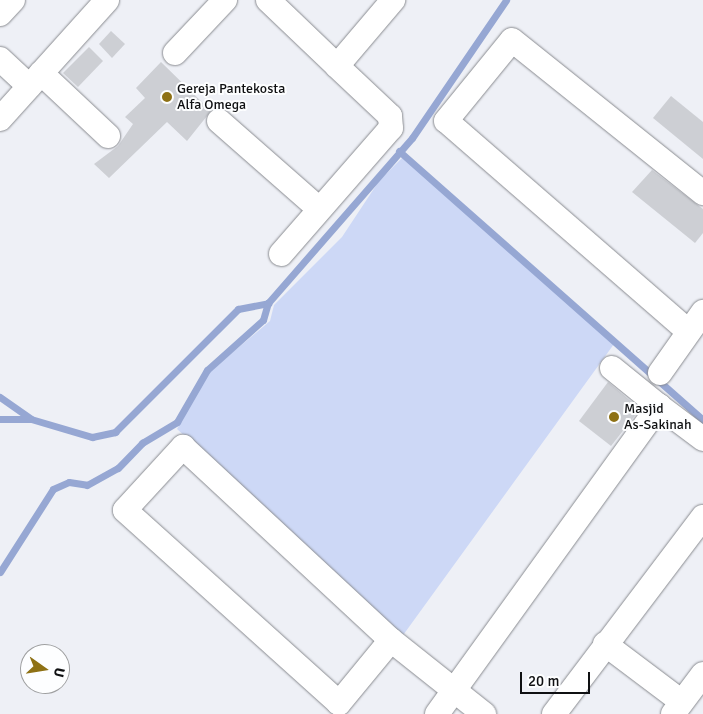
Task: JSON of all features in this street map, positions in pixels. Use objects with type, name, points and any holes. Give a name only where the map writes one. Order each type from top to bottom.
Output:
[{"type":"street","points":[[0,14],[12,0]]},
{"type":"street","points":[[0,119],[107,0]]},
{"type":"street","points":[[174,53],[225,0]]},
{"type":"street","points":[[268,0],[393,122],[281,254]]},
{"type":"street","points":[[337,66],[393,0]]},
{"type":"street","points":[[688,331],[446,121],[512,40],[703,192]]},
{"type":"street","points":[[0,59],[35,79],[108,136]]},
{"type":"street","points":[[219,121],[320,209]]},
{"type":"street","points":[[660,373],[703,312]]},
{"type":"street","points":[[612,368],[703,439]]},
{"type":"street","points":[[437,714],[659,406]]},
{"type":"street","points":[[391,640],[335,708],[125,510],[183,447],[391,640],[484,714]]},
{"type":"street","points":[[554,714],[605,644],[703,517]]},
{"type":"street","points":[[605,644],[678,708],[703,674]]},
{"type":"shaded area","points":[[404,156],[614,344],[401,638],[177,429],[209,372],[270,321],[274,305],[342,237],[379,181]]},
{"type":"building","points":[[111,31],[125,44],[112,58],[99,44]]},
{"type":"building","points":[[89,47],[103,61],[78,87],[63,73]]},
{"type":"building","points":[[161,62],[211,111],[187,141],[167,122],[109,178],[94,164],[118,146],[133,124],[125,117],[145,98],[136,88]]},
{"type":"building","points":[[671,96],[703,122],[703,159],[653,118]]},
{"type":"building","points":[[652,170],[703,209],[703,233],[695,243],[632,192]]},
{"type":"building","name":"Masjid As-Sakinah","points":[[608,382],[640,409],[611,446],[579,421]]},
{"type":"waterway","points":[[0,572],[53,489],[69,482],[87,485],[118,468],[142,443],[177,422],[207,370],[263,320],[268,303],[412,138],[506,0]]},
{"type":"waterway","points":[[399,151],[703,420]]},
{"type":"waterway","points":[[0,397],[31,419],[92,437],[115,432],[238,309],[268,303]]},
{"type":"waterway","points":[[0,419],[30,419]]},
{"type":"place","name":"Gereja Pantekosta Alfa Omega","points":[[167,97]]},
{"type":"place","name":"Masjid As-Sakinah","points":[[614,417]]}]
